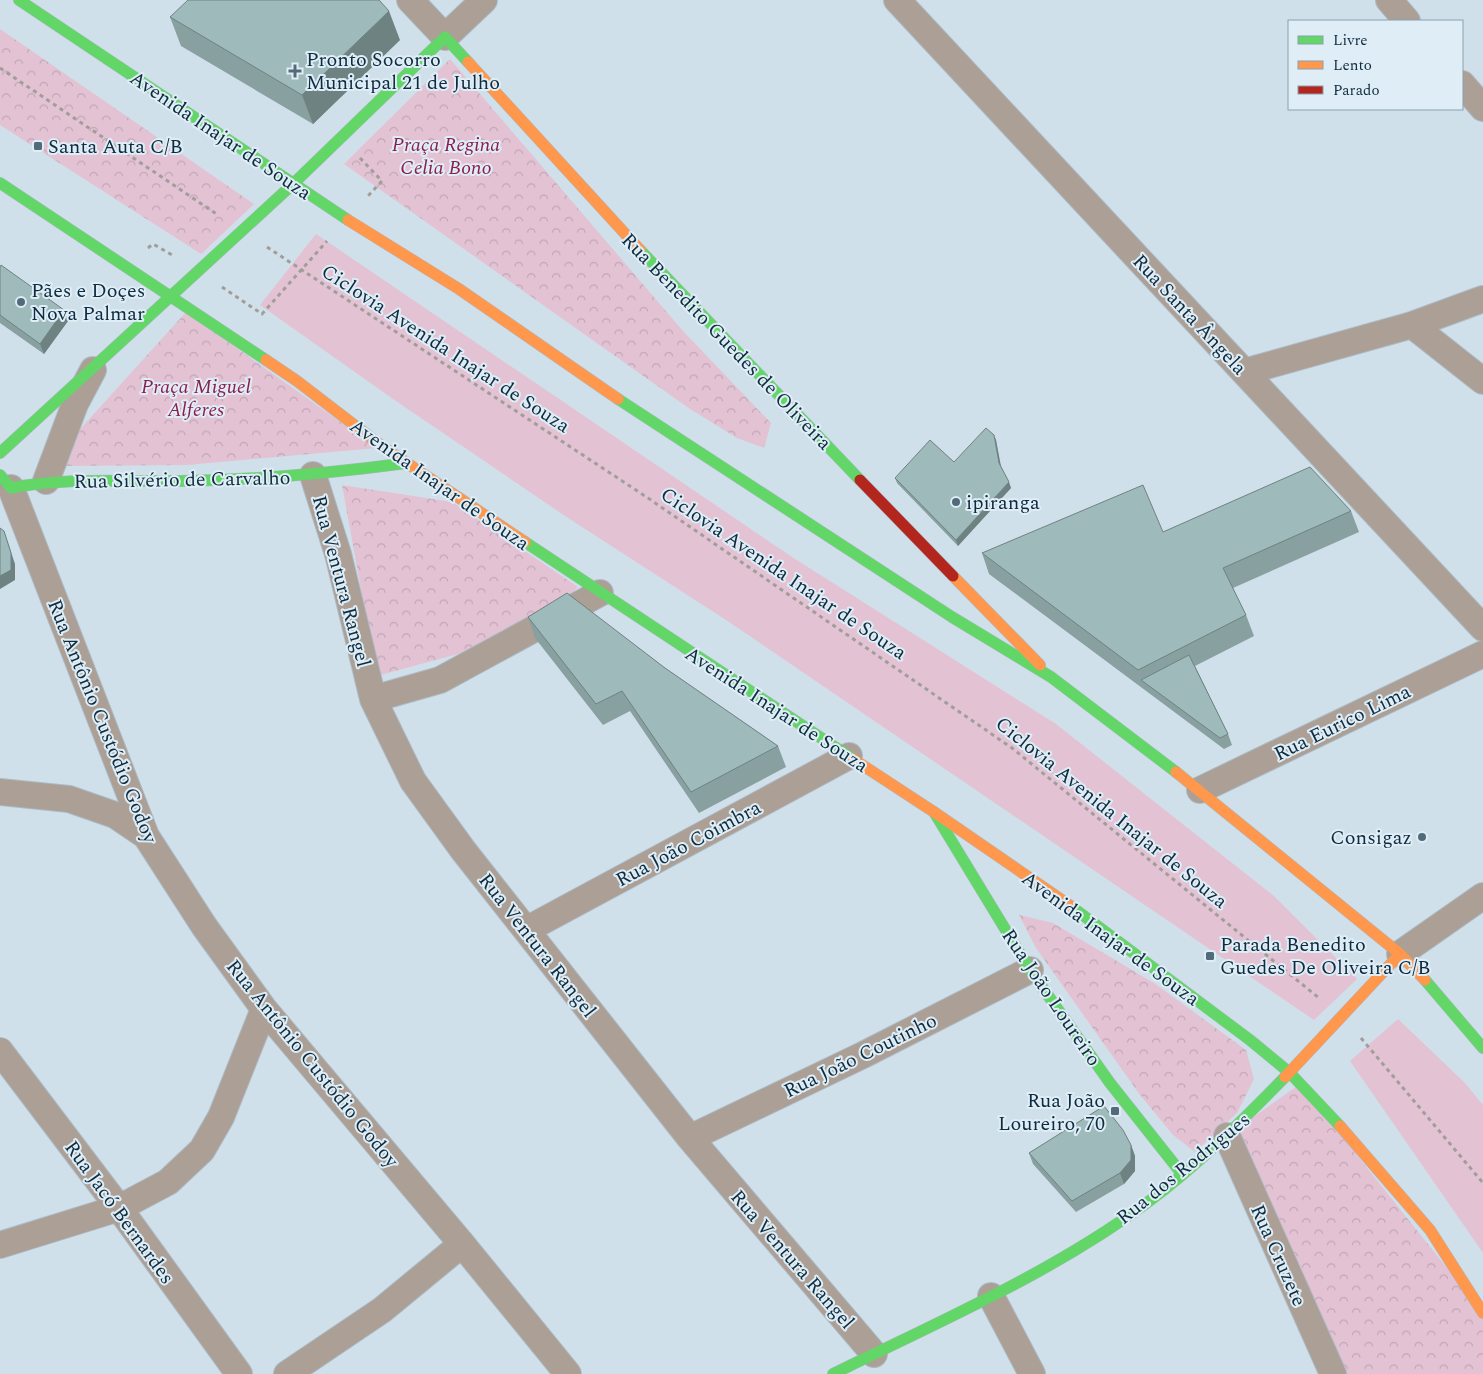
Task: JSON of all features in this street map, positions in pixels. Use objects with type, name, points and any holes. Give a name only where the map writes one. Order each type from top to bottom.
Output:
[{"type":"main road","name":"Avenida Inajar de Souza","points":[[19,0],[347,219],[459,290],[638,412],[935,606],[1051,677],[1200,790],[1400,954],[1440,996],[1483,1048]]},
{"type":"main road","name":"Rua Silvério de Carvalho","points":[[0,453],[294,183],[445,37]]},
{"type":"main road","name":"Rua Benedito Guedes de Oliveira","points":[[445,37],[602,210],[758,376],[1051,677]]},
{"type":"main road","name":"Avenida Inajar de Souza","points":[[0,183],[297,382],[407,463],[600,593],[934,812],[1093,922],[1250,1040],[1290,1073],[1363,1150],[1430,1230],[1483,1313]]},
{"type":"main road","name":"Rua Silvério de Carvalho","points":[[5,482],[182,481],[313,475],[407,463]]},
{"type":"main road","name":"Rua João Loureiro","points":[[934,812],[1030,970],[1110,1083],[1182,1174]]},
{"type":"main road","name":"Rua dos Rodrigues","points":[[833,1374],[991,1296],[1108,1229],[1182,1174],[1227,1136],[1290,1073],[1400,954]]},
{"type":"street","name":"Rua Benedito Guedes de Oliveira","points":[[410,0],[445,37]]},
{"type":"street","points":[[445,37],[484,0]]},
{"type":"street","name":"Rua Santa Ângela","points":[[897,0],[1483,628]]},
{"type":"street","points":[[1389,0],[1407,20]]},
{"type":"street","points":[[1463,85],[1483,108]]},
{"type":"street","points":[[1244,372],[1412,325],[1483,299]]},
{"type":"street","points":[[1412,325],[1483,381]]},
{"type":"street","name":"Rua Silvério de Carvalho","points":[[46,481],[75,404],[97,362]]},
{"type":"street","name":"Rua Ventura Rangel","points":[[313,475],[338,554],[373,699],[413,780],[463,850],[690,1138],[874,1354]]},
{"type":"street","name":"Rua Antônio Custódio Godoy","points":[[5,482],[146,836],[204,926],[264,1009],[462,1244],[568,1374]]},
{"type":"street","points":[[373,699],[440,680],[600,593]]},
{"type":"street","name":"Rua Eurico Lima","points":[[1200,790],[1483,654]]},
{"type":"street","name":"Rua João Coimbra","points":[[526,930],[849,756]]},
{"type":"street","points":[[0,792],[69,799],[115,815],[146,836]]},
{"type":"street","name":"Rua dos Rodrigues","points":[[1400,954],[1483,896]]},
{"type":"street","name":"Rua João Coutinho","points":[[690,1138],[863,1055],[1030,970]]},
{"type":"street","points":[[0,1245],[119,1208],[168,1182],[202,1150],[221,1117],[264,1009]]},
{"type":"street","name":"Rua Jacó Bernardes","points":[[0,1051],[119,1208],[238,1374]]},
{"type":"street","name":"Rua Cruzete","points":[[1227,1136],[1333,1374]]},
{"type":"street","points":[[287,1374],[382,1310],[462,1244]]},
{"type":"street","points":[[991,1296],[1032,1374]]},
{"type":"path","name":"Ciclovia Avenida Inajar de Souza","points":[[0,68],[300,270],[648,498],[1012,748],[1342,1015],[1483,1183]]},
{"type":"path","points":[[128,270],[153,244],[198,271],[262,314],[382,181],[341,137]]},
{"type":"green space","points":[[0,29],[254,204],[201,254],[0,125]]},
{"type":"green space","name":"Praça Regina Celia Bono","points":[[450,59],[683,331],[771,423],[764,448],[737,438],[690,409],[344,164]]},
{"type":"green space","points":[[316,234],[792,557],[1056,724],[1274,896],[1357,979],[1314,1020],[726,620],[565,516],[393,399],[260,305]]},
{"type":"green space","name":"Praça Miguel Alferes","points":[[186,312],[377,448],[187,465],[62,466],[82,427]]},
{"type":"green space","points":[[342,485],[452,502],[578,587],[557,606],[476,649],[377,676]]},
{"type":"green space","points":[[1019,915],[1053,923],[1154,983],[1246,1050],[1254,1079],[1237,1113],[1195,1152],[1173,1135],[1140,1095],[1036,948]]},
{"type":"green space","points":[[1398,1019],[1465,1083],[1483,1105],[1483,1253],[1350,1061]]},
{"type":"green space","points":[[1300,1084],[1483,1313],[1483,1374],[1339,1374],[1227,1136]]},
{"type":"building","name":"Pronto Socorro Municipal 21 de Julho","points":[[188,0],[379,0],[389,11],[302,95],[170,17]]},
{"type":"building","name":"Pães e Doçes Nova Palmar","points":[[1,265],[64,310],[40,344],[0,315]]},
{"type":"building","name":"ipiranga","points":[[986,428],[994,435],[999,463],[1009,482],[956,540],[895,478],[930,440],[954,462]]},
{"type":"building","points":[[1310,467],[1351,511],[1223,568],[1246,615],[1138,670],[982,553],[1143,485],[1163,532]]},
{"type":"building","points":[[0,528],[4,531],[11,553],[11,570],[0,576]]},
{"type":"building","points":[[567,593],[665,668],[778,746],[691,792],[622,691],[596,704],[528,617]]},
{"type":"building","points":[[1189,655],[1228,734],[1220,738],[1141,680]]},
{"type":"building","points":[[1104,1106],[1123,1130],[1131,1145],[1131,1160],[1120,1173],[1072,1201],[1029,1153]]},
{"type":"traffic: fast","points":[[19,0],[348,220]]},
{"type":"traffic: fast","points":[[0,453],[294,183],[445,37],[468,62]]},
{"type":"traffic: fast","points":[[0,183],[266,360]]},
{"type":"traffic: fast","points":[[640,250],[860,480]]},
{"type":"traffic: fast","points":[[618,399],[952,617],[1051,677],[1176,772]]},
{"type":"traffic: fast","points":[[0,475],[11,488],[74,481],[181,481],[266,478],[407,463]]},
{"type":"traffic: fast","points":[[525,542],[853,759]]},
{"type":"traffic: fast","points":[[934,812],[1030,970],[1110,1083],[1182,1174]]},
{"type":"traffic: fast","points":[[1072,907],[1250,1040],[1290,1073],[1340,1126]]},
{"type":"traffic: fast","points":[[1425,980],[1483,1048]]},
{"type":"traffic: fast","points":[[833,1374],[995,1295],[1111,1228],[1148,1202],[1202,1158],[1285,1077]]},
{"type":"traffic: slow","points":[[468,62],[640,250]]},
{"type":"traffic: slow","points":[[348,220],[459,289],[618,399]]},
{"type":"traffic: slow","points":[[266,360],[297,381],[383,447],[525,542]]},
{"type":"traffic: slow","points":[[953,576],[1040,665]]},
{"type":"traffic: slow","points":[[853,759],[1072,907]]},
{"type":"traffic: slow","points":[[1176,772],[1400,954],[1425,980]]},
{"type":"traffic: slow","points":[[1285,1077],[1400,954]]},
{"type":"traffic: slow","points":[[1340,1126],[1430,1230],[1483,1313]]},
{"type":"traffic: jam","points":[[860,480],[953,576]]},
{"type":"place","name":"Pronto Socorro Municipal 21 de Julho","points":[[295,71]]},
{"type":"place","name":"Santa Auta C/B","points":[[38,146]]},
{"type":"place","name":"Pães e Doçes Nova Palmar","points":[[21,302]]},
{"type":"place","name":"ipiranga","points":[[956,502]]},
{"type":"place","name":"Consigaz","points":[[1422,837]]},
{"type":"place","name":"Parada Benedito Guedes De Oliveira C/B","points":[[1210,956]]},
{"type":"place","name":"Rua João Loureiro, 70","points":[[1115,1111]]}]
